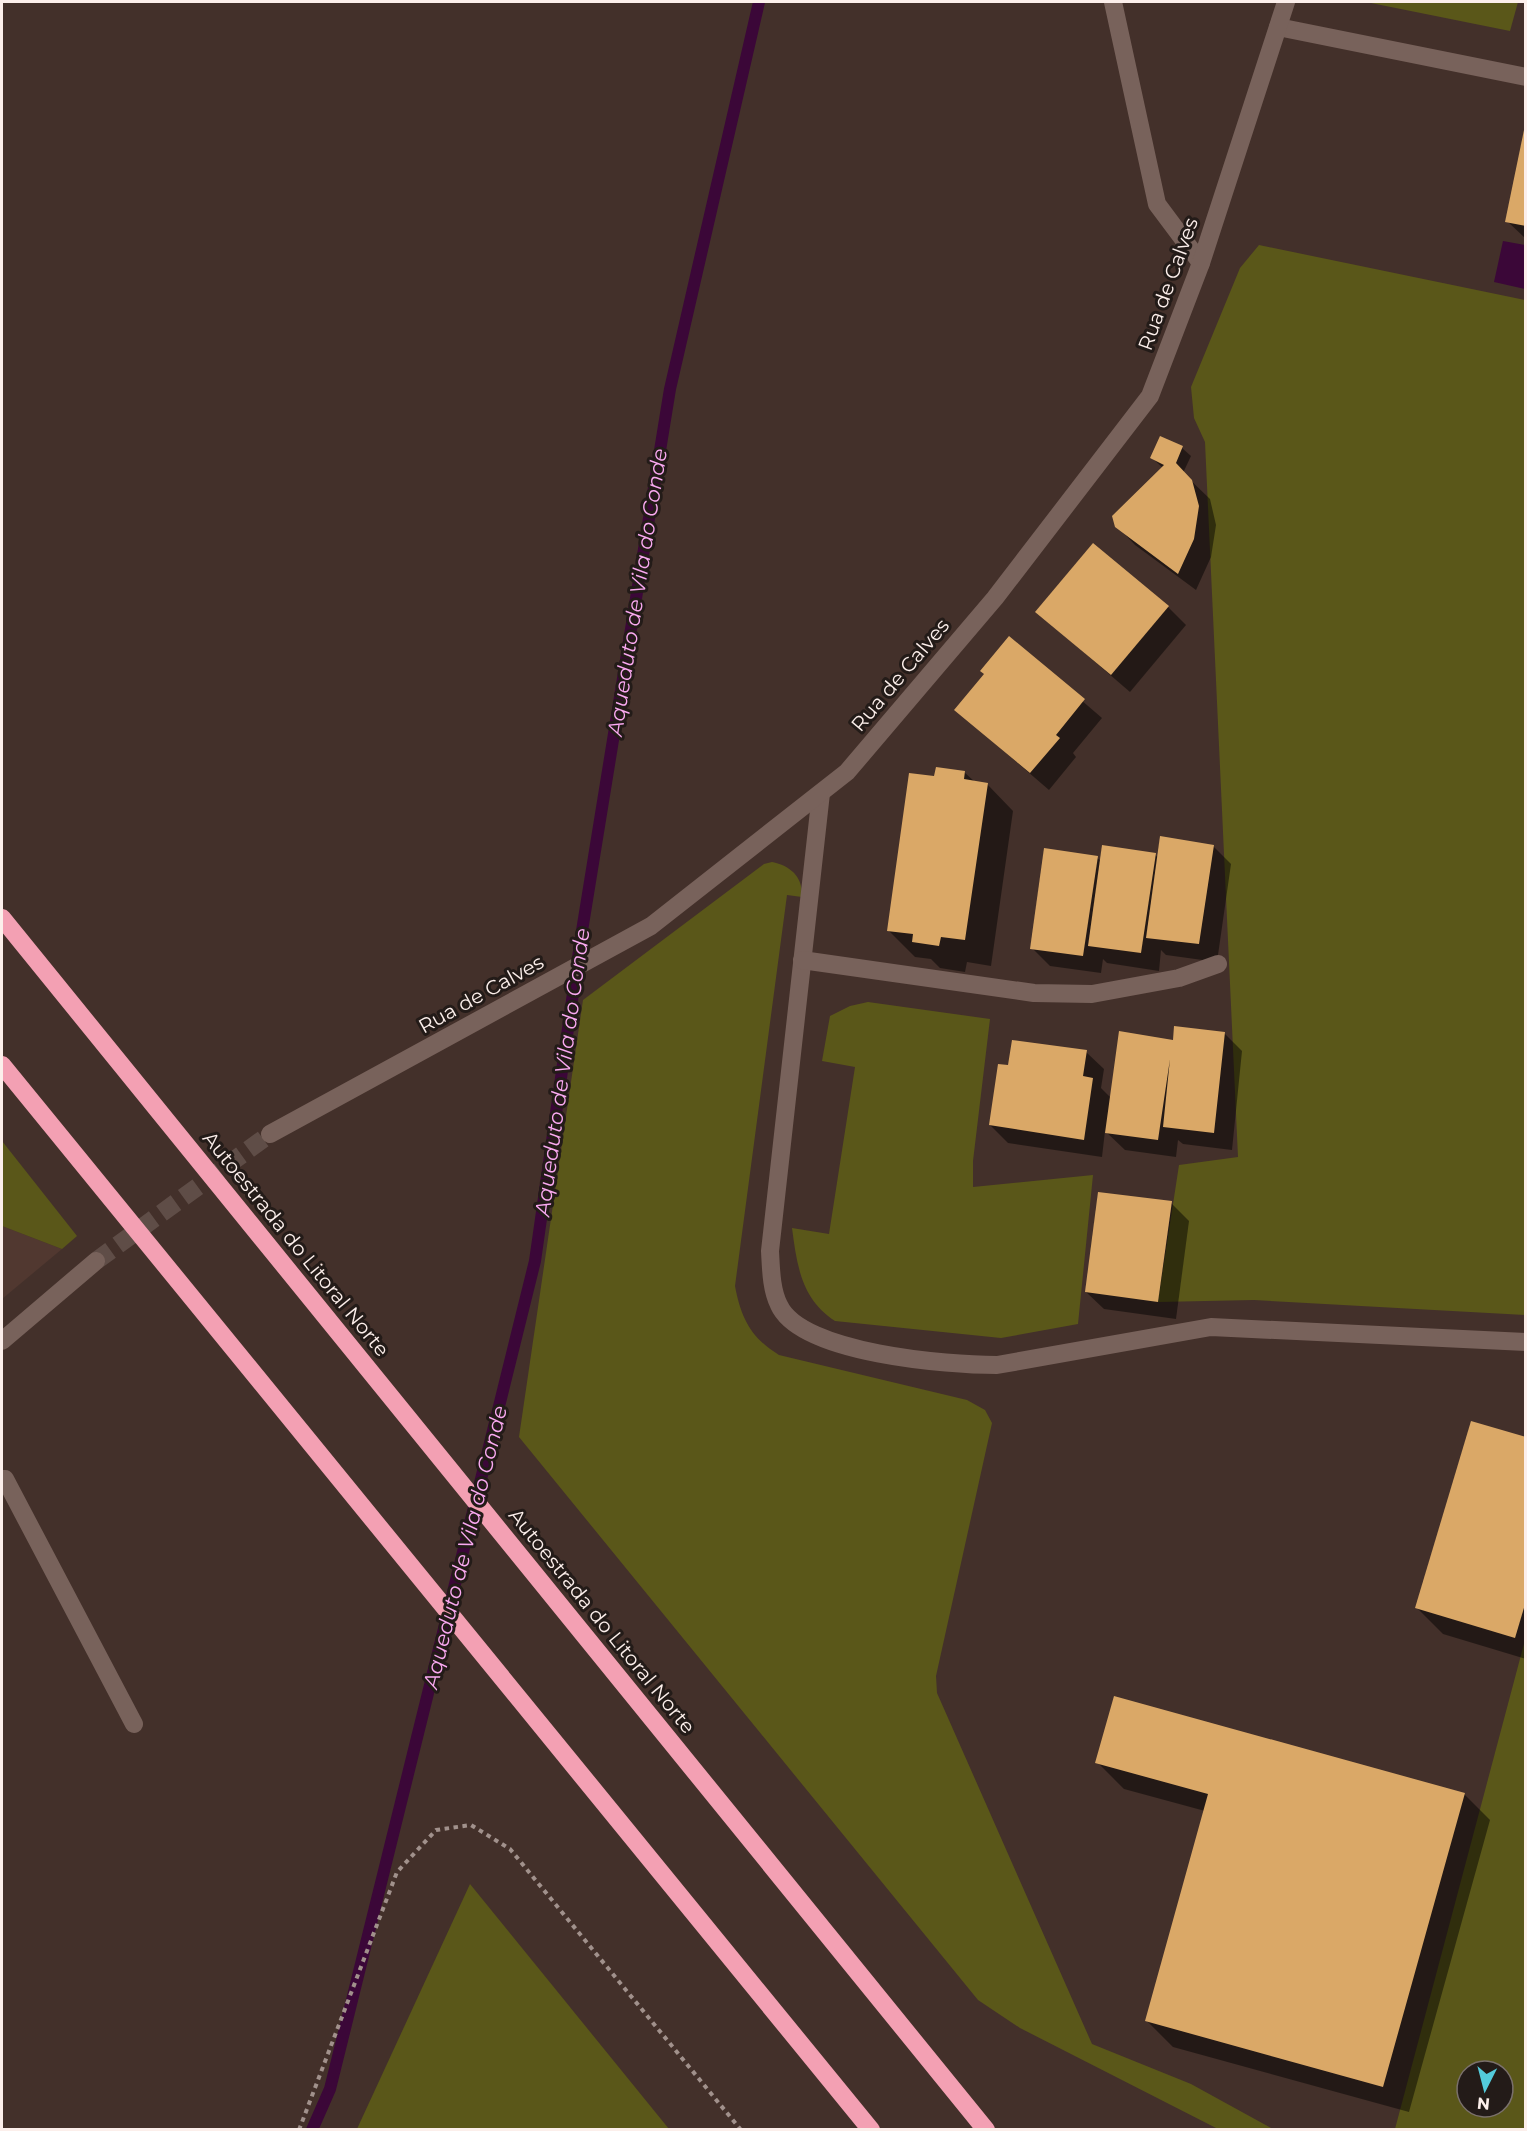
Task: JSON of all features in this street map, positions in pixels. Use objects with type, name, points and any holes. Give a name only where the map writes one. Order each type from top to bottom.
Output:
[{"type":"highway","name":"Autoestrada do Litoral Norte","points":[[2,918],[986,2130]]},
{"type":"highway","points":[[2,1065],[871,2130]]},
{"type":"street","points":[[1113,2],[1157,204],[1201,263]]},
{"type":"street","name":"Rua de Calves","points":[[270,1134],[651,926],[847,772],[994,598],[1150,396],[1201,263],[1286,2]]},
{"type":"street","points":[[1278,27],[1526,77]]},
{"type":"street","points":[[821,793],[770,1251],[779,1306],[795,1323],[815,1337],[857,1349],[972,1365],[997,1365],[1211,1327],[1526,1342]]},
{"type":"street","points":[[802,960],[1034,993],[1092,994],[1179,978],[1218,964]]},
{"type":"street","points":[[2,1341],[96,1261]]},
{"type":"street","points":[[2,1479],[134,1724]]},
{"type":"path","points":[[299,2130],[397,1872],[436,1830],[471,1825],[510,1849],[741,2130]]},
{"type":"shaded area","points":[[1366,2],[1518,2],[1510,31]]},
{"type":"shaded area","points":[[1503,241],[1525,245],[1525,289],[1494,282]]},
{"type":"shaded area","points":[[1259,245],[1525,300],[1525,1315],[1254,1300],[1158,1302],[1179,1165],[1238,1157],[1205,442],[1194,418],[1191,387],[1240,268]]},
{"type":"shaded area","points":[[772,862],[785,866],[794,873],[802,890],[802,897],[787,895],[735,1286],[740,1308],[754,1334],[779,1355],[967,1400],[985,1410],[992,1423],[936,1676],[937,1693],[1092,2044],[1191,2084],[1273,2129],[1218,2129],[1020,2028],[978,2000],[519,1437],[583,1000],[764,864]]},
{"type":"shaded area","points":[[868,1002],[990,1019],[973,1161],[973,1187],[1093,1175],[1078,1324],[1001,1338],[835,1321],[824,1312],[808,1292],[799,1268],[792,1228],[829,1234],[855,1067],[822,1061],[830,1016],[850,1006]]},
{"type":"shaded area","points":[[2,1141],[77,1236],[62,1249],[2,1226]]},
{"type":"shaded area","points":[[2,1226],[62,1249],[2,1299]]},
{"type":"shaded area","points":[[1525,1640],[1525,2129],[1395,2129]]},
{"type":"shaded area","points":[[470,1884],[669,2129],[357,2129]]},
{"type":"building","points":[[1524,130],[1526,131],[1526,226],[1505,222]]},
{"type":"building","points":[[1160,436],[1183,446],[1176,463],[1192,480],[1199,506],[1194,539],[1178,574],[1115,527],[1112,516],[1164,465],[1150,458]]},
{"type":"building","points":[[1093,543],[1169,606],[1111,675],[1035,612]]},
{"type":"building","points":[[1009,636],[1085,699],[1056,735],[1060,738],[1030,773],[954,710],[984,674],[980,671]]},
{"type":"building","points":[[936,767],[965,771],[964,779],[988,783],[965,940],[941,937],[939,946],[912,942],[913,934],[887,931],[909,773],[934,776]]},
{"type":"building","points":[[1160,836],[1214,845],[1199,944],[1146,938]]},
{"type":"building","points":[[1102,845],[1156,853],[1141,953],[1088,946]]},
{"type":"building","points":[[1044,848],[1098,856],[1083,956],[1030,949]]},
{"type":"building","points":[[1174,1026],[1225,1032],[1214,1133],[1163,1127],[1170,1059],[1158,1140],[1105,1133],[1119,1031],[1173,1040]]},
{"type":"building","points":[[1012,1040],[1087,1050],[1083,1076],[1093,1078],[1084,1140],[989,1125],[998,1064],[1008,1065]]},
{"type":"building","points":[[1098,1192],[1172,1201],[1158,1302],[1085,1292]]},
{"type":"building","points":[[1471,1421],[1526,1437],[1526,1601],[1515,1638],[1415,1608]]},
{"type":"building","points":[[1114,1696],[1465,1793],[1383,2087],[1145,2021],[1208,1794],[1095,1763]]},
{"type":"waterway","name":"Aqueduto de Vila do Conde","points":[[312,2130],[330,2089],[535,1261],[581,937],[670,389],[759,2]]},
{"type":"tunnel","points":[[96,1261],[270,1134]]}]
